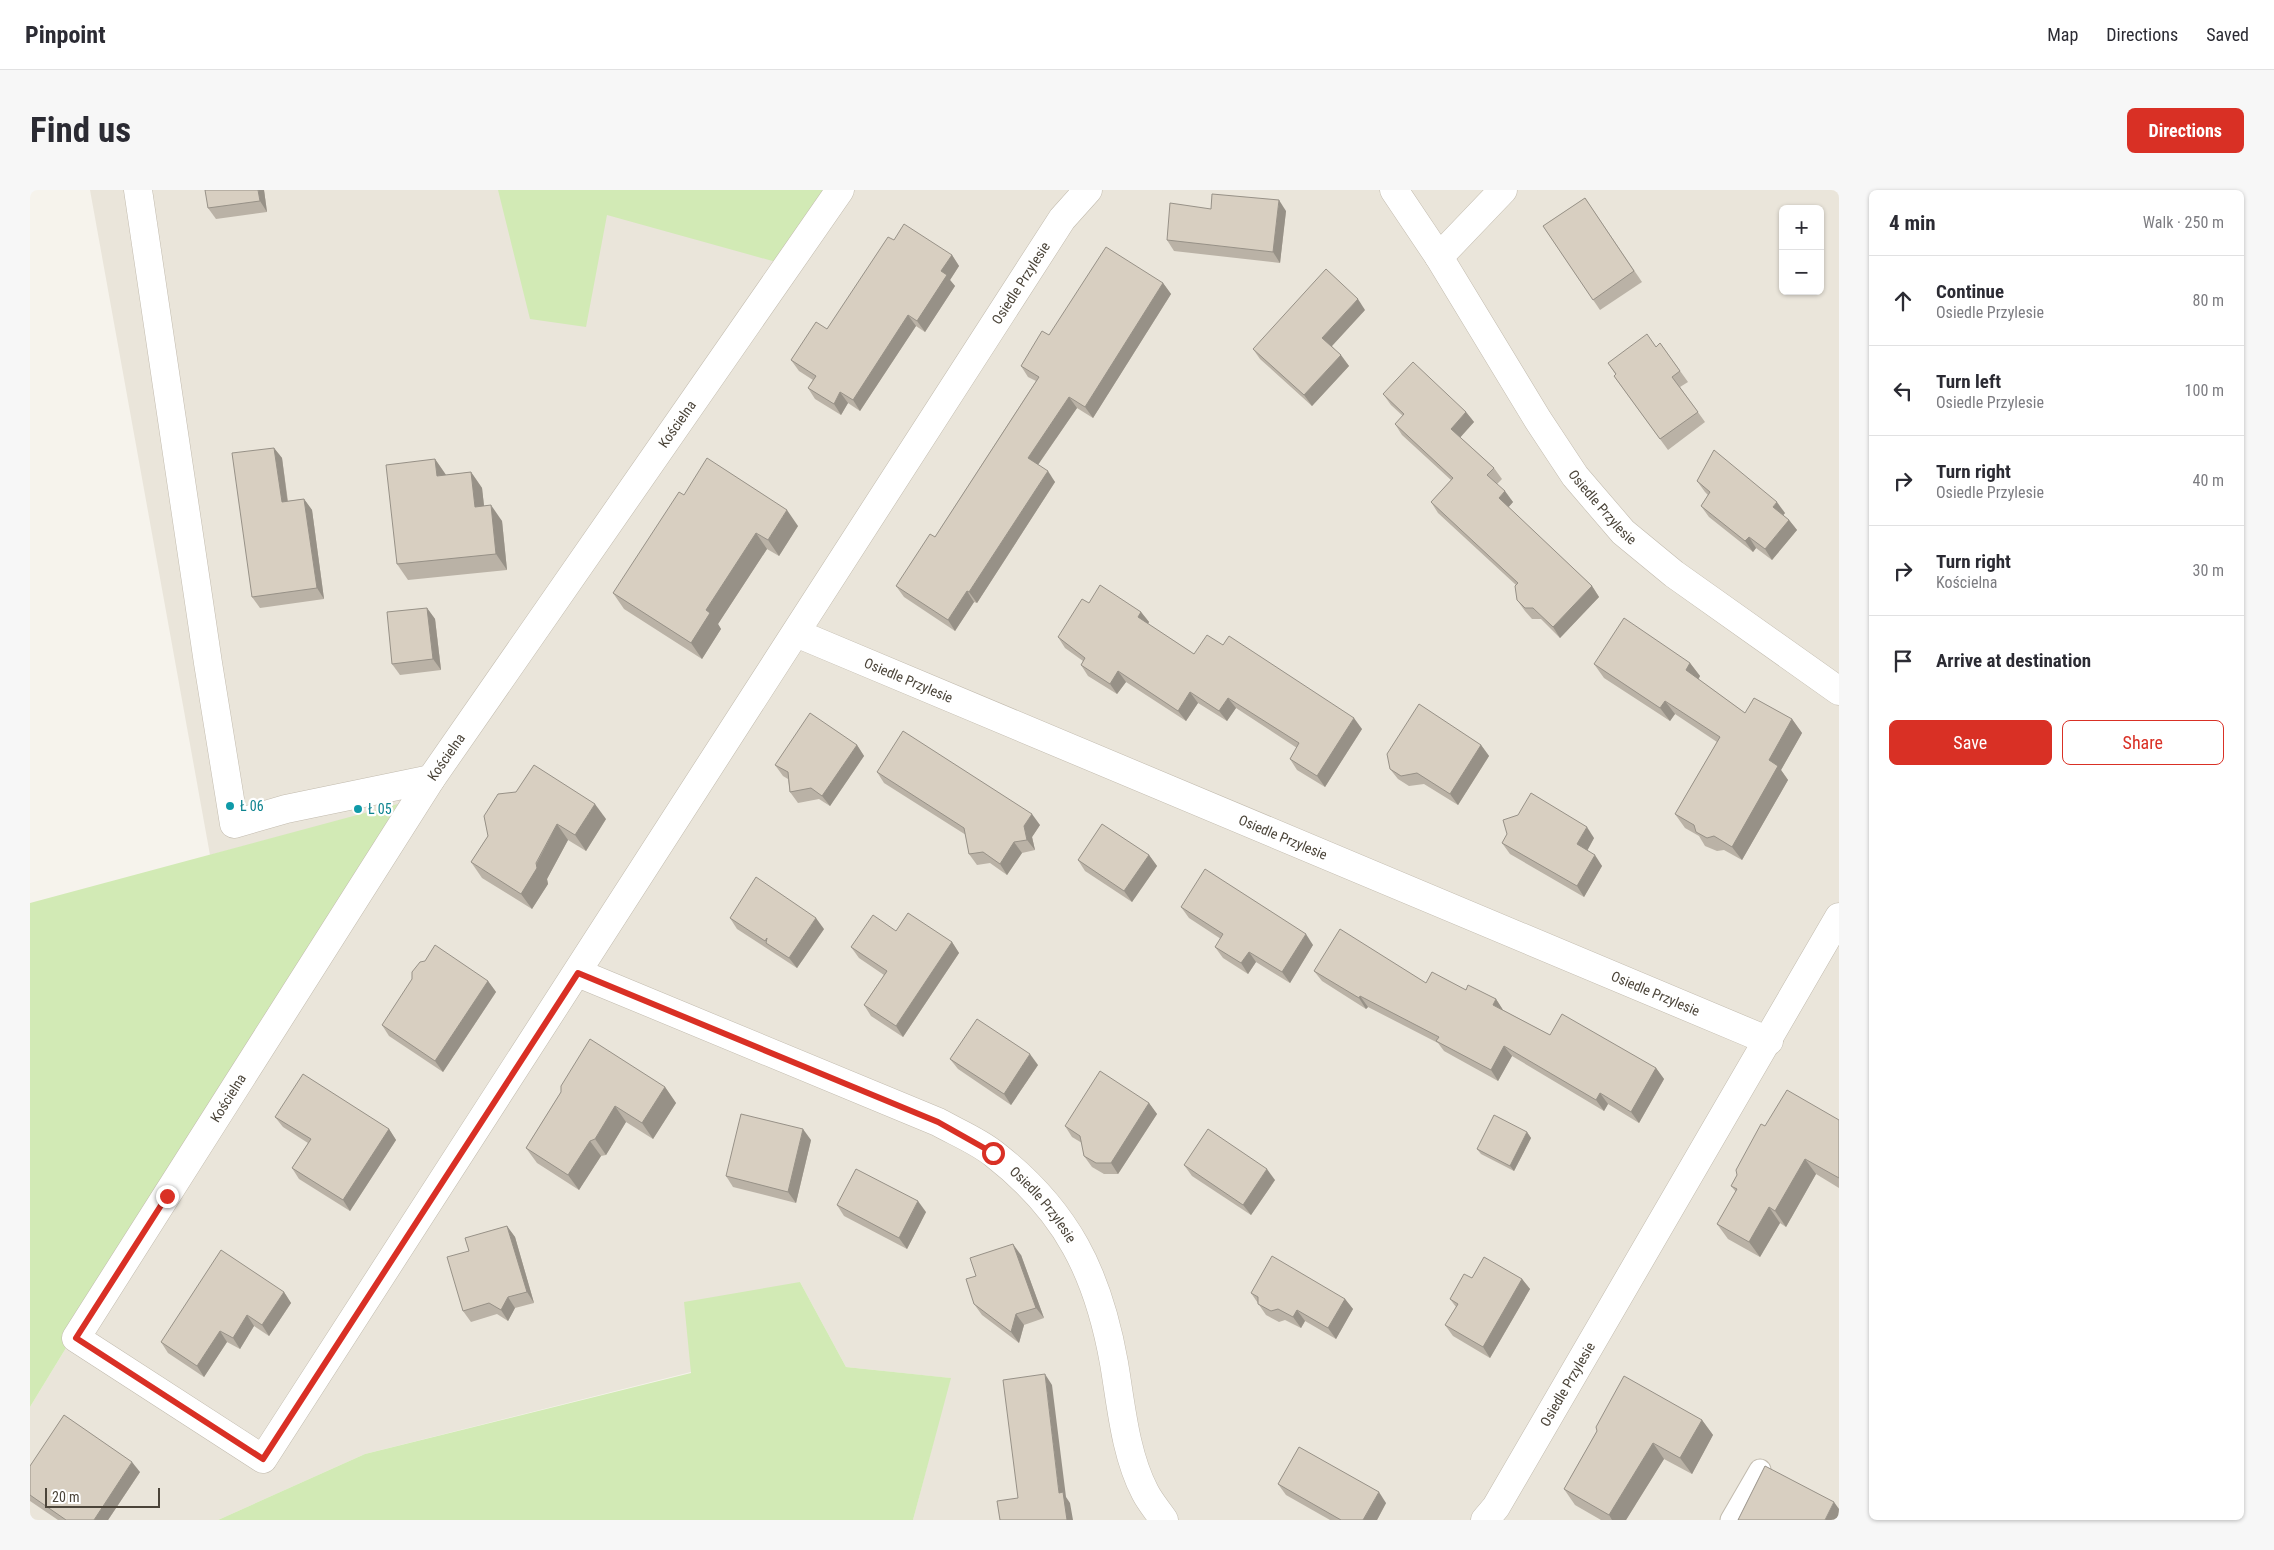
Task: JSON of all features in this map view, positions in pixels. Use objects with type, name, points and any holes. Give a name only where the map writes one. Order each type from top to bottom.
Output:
[{"type":"street","points":[[138,190],[208,663],[234,824],[286,809],[431,779]]},
{"type":"street","name":"Kościelna","points":[[76,1338],[431,779],[840,190]]},
{"type":"street","name":"Osiedle Przylesie","points":[[76,1338],[263,1459],[578,973],[1062,219],[1088,190]]},
{"type":"street","name":"Osiedle Przylesie","points":[[1394,190],[1439,257],[1575,476],[1623,532],[1674,574],[1839,691]]},
{"type":"street","points":[[1439,257],[1503,190]]},
{"type":"street","name":"Osiedle Przylesie","points":[[796,633],[1769,1040]]},
{"type":"street","name":"Osiedle Przylesie","points":[[1485,1520],[1496,1507],[1839,917]]},
{"type":"street","name":"Osiedle Przylesie","points":[[578,973],[938,1122],[993,1153],[1036,1191],[1076,1244],[1095,1286],[1110,1340],[1128,1442],[1145,1491],[1164,1520]]},
{"type":"lane","points":[[1731,1520],[1760,1470]]},
{"type":"shaded area","points":[[90,190],[1839,190],[1839,1520],[913,1520],[950,1378],[846,1367],[800,1282],[691,1372],[365,1454],[218,1520],[30,1520],[30,1407],[398,805],[210,855]]},
{"type":"green space","points":[[498,190],[823,190],[776,262],[607,215],[586,327],[530,319]]},
{"type":"green space","points":[[398,804],[30,1407],[30,903]]},
{"type":"green space","points":[[800,1282],[846,1367],[951,1378],[913,1520],[218,1520],[365,1454],[691,1373],[684,1302]]},
{"type":"building","points":[[205,190],[258,190],[260,201],[208,208]]},
{"type":"building","points":[[1212,194],[1279,200],[1273,252],[1167,240],[1170,203],[1211,209]]},
{"type":"building","points":[[1585,198],[1634,271],[1593,300],[1543,226]]},
{"type":"building","points":[[904,224],[952,255],[941,271],[947,275],[917,321],[908,315],[853,400],[840,392],[834,404],[808,388],[816,376],[791,360],[816,322],[827,329],[888,237],[894,240]]},
{"type":"building","points":[[1106,247],[1163,283],[1085,407],[1069,397],[1028,458],[1048,471],[969,592],[967,591],[948,620],[896,586],[930,534],[935,537],[1039,377],[1021,366],[1042,331],[1049,335]]},
{"type":"building","points":[[1326,269],[1358,299],[1322,338],[1341,355],[1304,395],[1253,349]]},
{"type":"building","points":[[1647,334],[1656,347],[1660,343],[1680,371],[1672,377],[1698,412],[1660,439],[1614,376],[1616,374],[1608,363]]},
{"type":"building","points":[[1413,362],[1466,412],[1451,429],[1494,468],[1487,475],[1505,491],[1499,498],[1592,586],[1553,627],[1533,608],[1525,608],[1517,600],[1515,586],[1518,583],[1431,502],[1453,478],[1395,424],[1404,414],[1383,394]]},
{"type":"building","points":[[274,448],[282,502],[304,499],[317,588],[252,597],[232,453]]},
{"type":"building","points":[[1714,450],[1777,502],[1773,507],[1789,520],[1765,549],[1749,537],[1745,541],[1701,506],[1710,492],[1697,481]]},
{"type":"building","points":[[707,458],[787,510],[768,540],[756,533],[706,610],[710,613],[691,643],[613,593],[679,492],[684,495]]},
{"type":"building","points":[[435,459],[437,476],[471,472],[475,507],[491,505],[496,554],[397,564],[386,465]]},
{"type":"building","points":[[1100,585],[1141,612],[1138,617],[1194,654],[1207,635],[1223,645],[1229,636],[1354,718],[1317,776],[1290,759],[1299,743],[1228,698],[1219,711],[1190,692],[1178,711],[1118,671],[1110,684],[1081,665],[1085,658],[1058,637],[1082,599],[1089,603]]},
{"type":"building","points":[[427,608],[433,659],[392,664],[387,612]]},
{"type":"building","points":[[1624,618],[1690,663],[1686,670],[1745,713],[1754,698],[1792,719],[1769,760],[1778,766],[1732,847],[1714,836],[1707,838],[1696,832],[1694,825],[1675,814],[1720,737],[1665,701],[1660,708],[1594,664]]},
{"type":"building","points":[[1419,704],[1481,745],[1450,794],[1417,773],[1401,776],[1390,769],[1387,754]]},
{"type":"building","points":[[810,713],[857,745],[822,796],[811,788],[790,792],[788,772],[775,765]]},
{"type":"building","points":[[903,731],[1032,814],[1024,826],[1027,840],[1014,842],[1000,864],[983,852],[969,854],[964,828],[877,772]]},
{"type":"building","points":[[534,765],[595,804],[575,835],[557,824],[536,863],[537,868],[521,894],[471,862],[488,836],[484,816],[498,794],[516,792]]},
{"type":"building","points":[[1531,793],[1587,827],[1577,844],[1595,855],[1577,886],[1502,843],[1507,834],[1503,820],[1518,815]]},
{"type":"building","points":[[1102,824],[1149,855],[1124,891],[1078,860]]},
{"type":"building","points":[[1205,869],[1306,934],[1282,972],[1249,952],[1241,963],[1215,947],[1223,934],[1181,907]]},
{"type":"building","points":[[756,877],[816,918],[789,958],[766,943],[767,938],[765,941],[730,918]]},
{"type":"building","points":[[908,913],[952,942],[896,1026],[864,1005],[887,971],[851,947],[873,915],[896,931]]},
{"type":"building","points":[[1340,929],[1426,983],[1432,972],[1466,990],[1468,985],[1496,999],[1493,1005],[1550,1035],[1562,1014],[1656,1068],[1631,1112],[1600,1093],[1596,1100],[1504,1046],[1491,1070],[1436,1041],[1439,1037],[1360,996],[1359,998],[1314,971]]},
{"type":"building","points":[[435,945],[488,981],[435,1061],[382,1025],[412,979],[412,972],[420,962],[425,961]]},
{"type":"building","points":[[977,1019],[1030,1054],[1004,1094],[950,1059]]},
{"type":"building","points":[[590,1039],[665,1087],[642,1123],[615,1106],[595,1139],[590,1141],[568,1175],[526,1148],[561,1092],[561,1086]]},
{"type":"building","points":[[1100,1071],[1149,1103],[1111,1163],[1096,1163],[1084,1156],[1080,1136],[1065,1126]]},
{"type":"building","points":[[303,1074],[389,1129],[343,1200],[292,1168],[311,1139],[275,1117]]},
{"type":"building","points":[[1787,1090],[1839,1120],[1839,1178],[1805,1159],[1775,1211],[1769,1207],[1749,1242],[1717,1224],[1737,1189],[1731,1186],[1737,1175],[1736,1170],[1761,1124],[1765,1126]]},
{"type":"building","points":[[741,1114],[803,1129],[788,1192],[726,1176]]},
{"type":"building","points":[[1494,1115],[1527,1132],[1510,1166],[1477,1149]]},
{"type":"building","points":[[1208,1129],[1267,1169],[1243,1205],[1184,1165]]},
{"type":"building","points":[[856,1169],[918,1201],[899,1238],[837,1205]]},
{"type":"building","points":[[507,1226],[527,1292],[508,1297],[501,1310],[489,1303],[463,1311],[447,1257],[469,1251],[465,1238]]},
{"type":"building","points":[[1013,1244],[1036,1308],[1016,1314],[1011,1332],[974,1304],[966,1279],[976,1276],[970,1258]]},
{"type":"building","points":[[221,1250],[284,1292],[262,1325],[247,1315],[233,1338],[220,1331],[197,1366],[161,1342]]},
{"type":"building","points":[[1272,1256],[1345,1299],[1328,1328],[1297,1310],[1293,1317],[1278,1309],[1271,1311],[1258,1304],[1258,1297],[1251,1293]]},
{"type":"building","points":[[1484,1257],[1522,1279],[1483,1347],[1445,1325],[1458,1304],[1450,1299],[1464,1274],[1472,1278]]},
{"type":"building","points":[[1045,1374],[1059,1493],[1063,1492],[1067,1520],[1000,1520],[997,1501],[1018,1498],[1003,1380]]},
{"type":"building","points":[[1624,1376],[1702,1420],[1680,1458],[1653,1443],[1609,1515],[1564,1489],[1597,1431],[1596,1427]]},
{"type":"building","points":[[64,1415],[132,1462],[94,1520],[66,1520],[30,1495],[30,1466]]},
{"type":"building","points":[[1299,1447],[1379,1492],[1363,1520],[1341,1520],[1278,1484]]},
{"type":"building","points":[[1765,1466],[1834,1502],[1825,1520],[1738,1520]]},
{"type":"place","name":"Ł 06","points":[[230,806]]},
{"type":"place","name":"Ł 05","points":[[358,809]]},
{"type":"route","points":[[167,1196],[76,1338],[263,1459],[578,973],[938,1122],[993,1153]]}]
